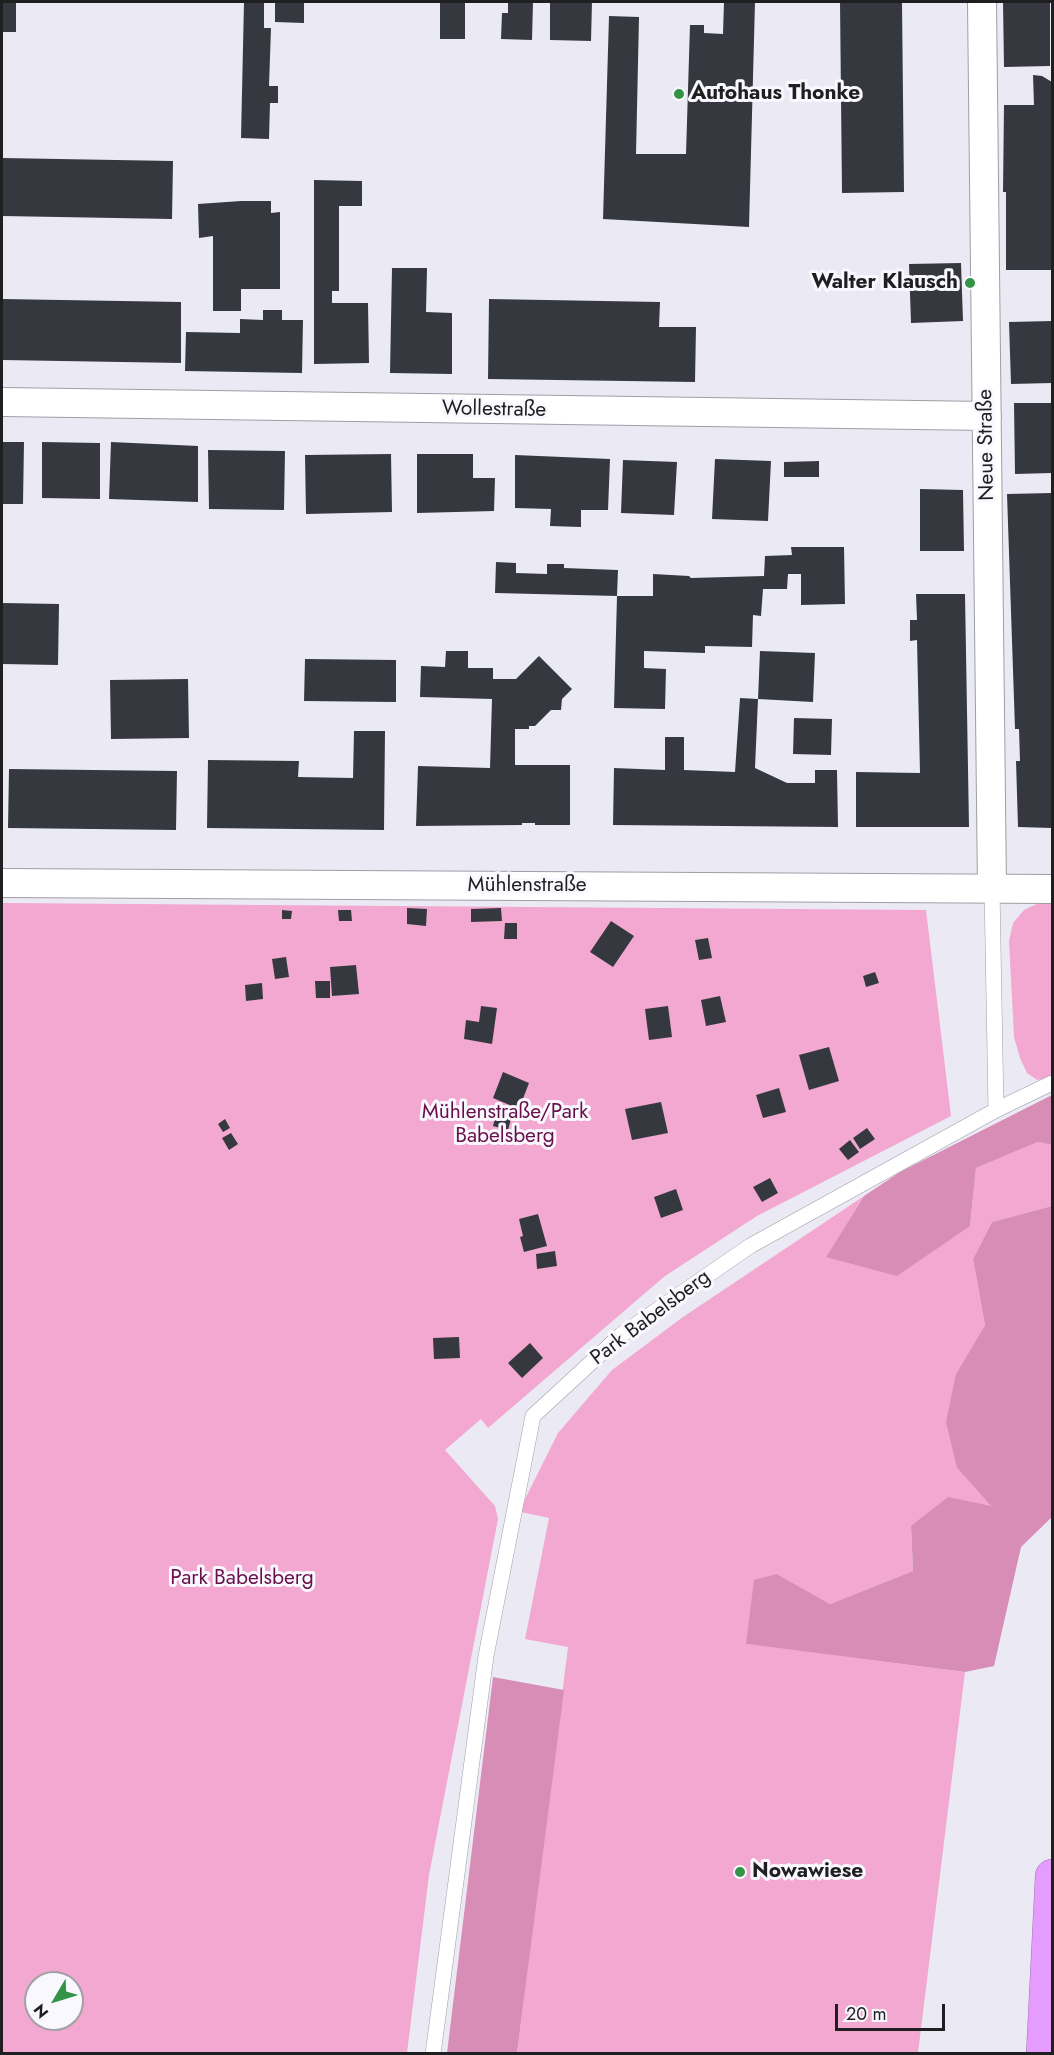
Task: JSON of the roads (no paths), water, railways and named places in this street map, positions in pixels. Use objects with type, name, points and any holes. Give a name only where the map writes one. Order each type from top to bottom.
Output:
[{"type":"highway","points":[[1043,2054],[1053,1876]]},
{"type":"street","name":"Neue Straße","points":[[982,2],[992,889]]},
{"type":"street","name":"Wollestraße","points":[[2,402],[987,416]]},
{"type":"street","name":"Mühlenstraße","points":[[2,883],[1053,890]]},
{"type":"lane","points":[[992,889],[996,1110]]},
{"type":"lane","name":"Park Babelsberg","points":[[433,2054],[486,1656],[533,1416],[621,1335],[750,1245],[996,1110],[1053,1083]]},
{"type":"place","name":"Autohaus Thonke","points":[[679,94]]},
{"type":"place","name":"Walter Klausch","points":[[970,283]]},
{"type":"place","name":"Nowawiese","points":[[740,1872]]},
{"type":"park label","name":"Mühlenstraße/Park Babelsberg","points":[[505,1125]]}]
